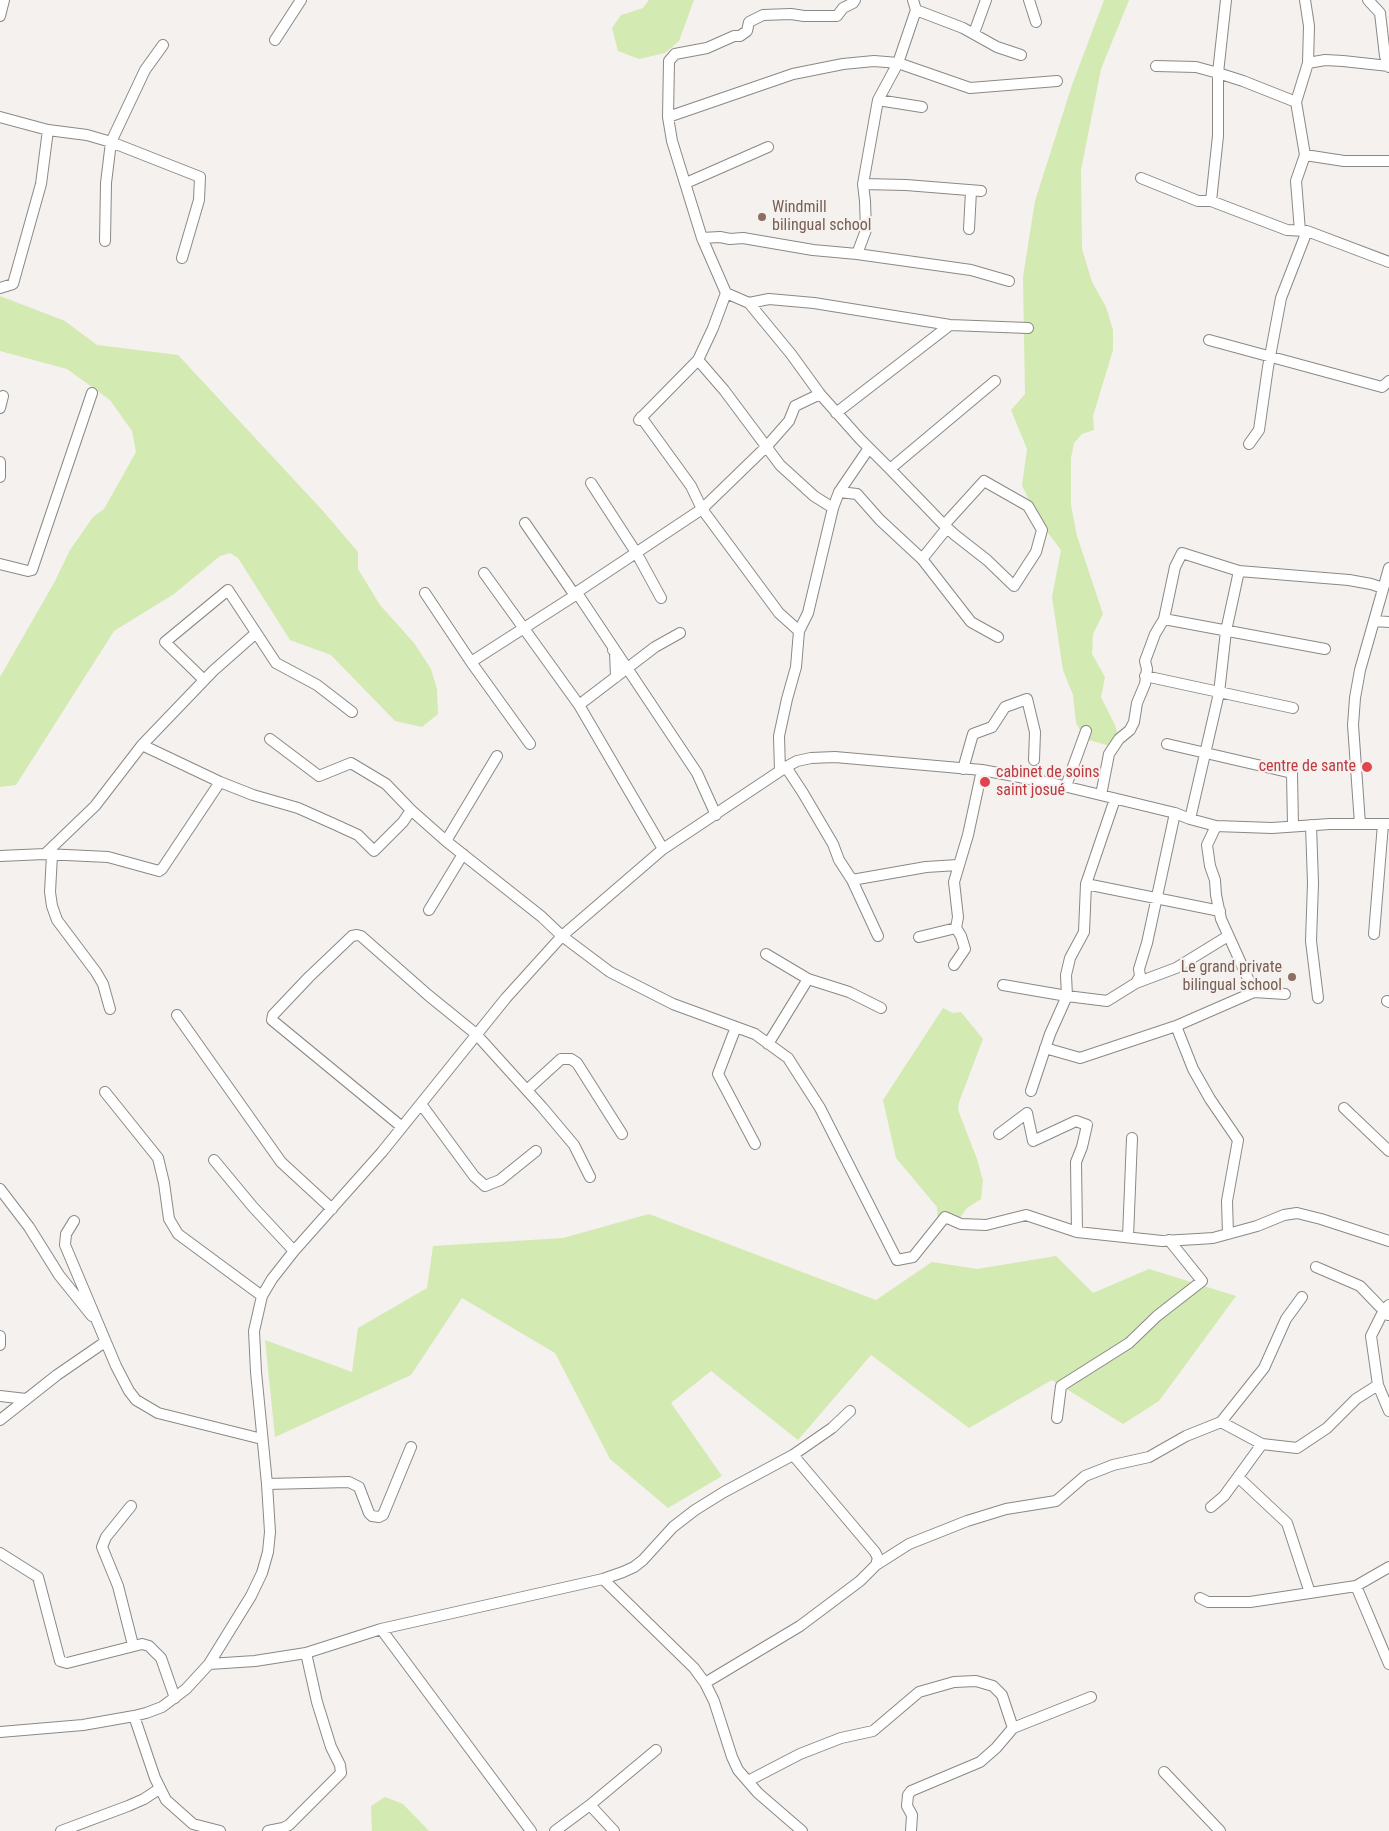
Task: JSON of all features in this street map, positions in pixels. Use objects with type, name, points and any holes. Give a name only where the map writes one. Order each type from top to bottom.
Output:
[{"type":"street","points":[[0,16],[4,0]]},
{"type":"street","points":[[275,40],[301,0]]},
{"type":"street","points":[[855,0],[843,8],[837,16],[763,15],[750,22],[747,30],[740,36],[734,36],[707,48],[675,54],[669,61],[668,117],[672,141],[702,238],[726,293],[749,303],[791,354],[820,394],[869,448],[946,526],[987,560],[1014,586],[1036,552],[1042,530],[1028,506],[984,481],[946,526],[922,559]]},
{"type":"street","points":[[974,33],[986,0]]},
{"type":"street","points":[[1029,0],[1036,22]]},
{"type":"street","points":[[1211,202],[1218,136],[1218,73],[1226,0]]},
{"type":"street","points":[[1249,444],[1259,430],[1281,298],[1303,231],[1296,181],[1305,155],[1296,102],[1308,64],[1309,26],[1305,0]]},
{"type":"street","points":[[1308,64],[1325,60],[1389,67],[1385,56],[1380,13],[1368,0]]},
{"type":"street","points":[[857,254],[866,230],[863,184],[878,100],[898,63],[914,5],[974,33],[997,47],[1022,55]]},
{"type":"street","points":[[105,241],[106,183],[110,142],[145,70],[163,45]]},
{"type":"street","points":[[668,117],[793,74],[843,64],[874,61],[898,63],[922,73],[970,88],[1057,81]]},
{"type":"street","points":[[1156,66],[1196,68],[1218,73],[1296,102]]},
{"type":"street","points":[[878,100],[922,107]]},
{"type":"street","points":[[0,117],[48,130],[87,135],[200,177],[198,200],[182,258]]},
{"type":"street","points":[[0,288],[13,284],[41,184],[48,130]]},
{"type":"street","points":[[686,182],[768,147]]},
{"type":"street","points":[[1305,155],[1344,161],[1389,161]]},
{"type":"street","points":[[1141,178],[1198,200],[1211,202],[1287,230],[1303,231],[1389,262]]},
{"type":"street","points":[[863,184],[976,191],[970,229]]},
{"type":"street","points":[[702,238],[743,238],[813,250],[857,254],[971,270],[1009,281]]},
{"type":"street","points":[[726,293],[713,328],[698,360],[640,418],[691,486],[702,509],[779,613],[799,631]]},
{"type":"street","points":[[749,303],[769,298],[950,326],[1028,328]]},
{"type":"street","points":[[836,412],[950,326]]},
{"type":"street","points":[[1209,340],[1382,387],[1389,381]]},
{"type":"street","points":[[698,360],[724,390],[780,465],[814,496],[832,508]]},
{"type":"street","points":[[890,469],[995,381]]},
{"type":"street","points":[[0,564],[28,571],[32,570],[92,393]]},
{"type":"street","points":[[471,662],[637,554],[702,509],[790,421],[795,406],[820,394]]},
{"type":"street","points":[[0,408],[3,396]]},
{"type":"street","points":[[869,448],[839,492],[832,508],[808,613],[799,631],[796,667],[779,736],[783,769],[804,792],[833,844],[839,860],[852,880],[878,936]]},
{"type":"street","points":[[0,462],[0,477]]},
{"type":"street","points":[[591,483],[637,554],[661,598]]},
{"type":"street","points":[[839,492],[857,494],[880,520],[922,559],[971,622],[998,637]]},
{"type":"street","points":[[525,523],[615,652],[616,677]]},
{"type":"street","points":[[1101,795],[1110,754],[1119,739],[1130,730],[1134,722],[1137,702],[1147,669],[1145,661],[1155,634],[1164,620],[1175,567],[1182,553],[1239,570],[1349,580],[1382,588]]},
{"type":"street","points":[[1360,824],[1353,725],[1360,670],[1389,568]]},
{"type":"street","points":[[1190,819],[1219,693],[1226,631],[1239,570]]},
{"type":"street","points":[[484,573],[579,704],[663,849]]},
{"type":"street","points":[[204,680],[165,642],[228,590],[276,663],[317,685],[352,712]]},
{"type":"street","points":[[425,593],[471,662],[530,744]]},
{"type":"street","points":[[575,595],[628,668],[697,773],[716,815]]},
{"type":"street","points":[[1164,620],[1325,649]]},
{"type":"street","points":[[1374,621],[1389,622]]},
{"type":"street","points":[[110,1009],[103,984],[96,972],[57,920],[50,892],[48,855],[95,806],[142,745],[204,680],[256,633]]},
{"type":"street","points":[[579,704],[655,647],[680,633]]},
{"type":"street","points":[[1145,676],[1293,708]]},
{"type":"street","points":[[963,768],[973,734],[992,727],[1005,707],[1027,699],[1035,732],[1034,760]]},
{"type":"street","points":[[1066,786],[1086,731]]},
{"type":"street","points":[[270,739],[320,776],[351,763],[386,784],[446,842],[542,917],[562,936],[610,972],[674,1004],[755,1034],[788,1058],[820,1108],[897,1260],[913,1257],[945,1217],[961,1224],[986,1225],[1026,1215],[1077,1232],[1169,1240],[1213,1238],[1257,1226],[1284,1215],[1297,1213],[1322,1219],[1389,1241]]},
{"type":"street","points":[[1167,744],[1292,773],[1293,826]]},
{"type":"street","points":[[142,745],[220,782],[253,795],[298,808],[358,835],[374,851],[403,822],[411,810]]},
{"type":"street","points":[[446,842],[497,756]]},
{"type":"street","points":[[0,1732],[84,1724],[134,1716],[162,1706],[175,1698],[209,1664],[251,1596],[262,1573],[268,1552],[270,1532],[267,1484],[254,1331],[262,1296],[294,1250],[332,1209],[402,1127],[506,998],[562,936],[663,849],[783,769],[811,758],[835,757],[982,770],[1066,786],[1175,813],[1216,826],[1272,828],[1311,825],[1386,824],[1374,934]]},
{"type":"street","points":[[954,965],[965,949],[956,928],[958,917],[954,882],[968,835],[982,770]]},
{"type":"street","points":[[0,856],[108,857],[159,871],[220,782]]},
{"type":"street","points":[[1031,1091],[1045,1048],[1067,996],[1066,975],[1070,958],[1084,932],[1086,884],[1115,799]]},
{"type":"street","points":[[1136,983],[1140,976],[1138,969],[1147,943],[1175,813]]},
{"type":"street","points":[[1311,825],[1314,883],[1310,941],[1318,998]]},
{"type":"street","points":[[1216,826],[1207,845],[1221,919],[1254,992]]},
{"type":"street","points":[[429,910],[463,854]]},
{"type":"street","points":[[852,880],[926,867],[958,865]]},
{"type":"street","points":[[1086,884],[1220,911]]},
{"type":"street","points":[[919,937],[956,928]]},
{"type":"street","points":[[402,1127],[272,1021],[273,1016],[316,970],[352,936],[361,936],[476,1034],[574,1145],[590,1177]]},
{"type":"street","points":[[1004,985],[1107,1001],[1136,983],[1176,968],[1228,936]]},
{"type":"street","points":[[766,954],[808,979],[850,992],[881,1008]]},
{"type":"street","points":[[768,1044],[808,979]]},
{"type":"street","points":[[1045,1048],[1080,1058],[1176,1026],[1254,992],[1285,994]]},
{"type":"street","points":[[176,1015],[281,1162],[332,1209]]},
{"type":"street","points":[[1176,1026],[1193,1070],[1238,1140],[1227,1201],[1228,1234]]},
{"type":"street","points":[[736,1027],[718,1074],[755,1144]]},
{"type":"street","points":[[527,1090],[561,1059],[571,1059],[577,1063],[622,1134]]},
{"type":"street","points":[[105,1092],[158,1158],[164,1182],[169,1219],[178,1234],[262,1296]]},
{"type":"street","points":[[421,1104],[474,1176],[485,1186],[500,1180],[536,1151]]},
{"type":"street","points":[[1344,1108],[1389,1151]]},
{"type":"street","points":[[999,1134],[1027,1113],[1033,1141],[1076,1122],[1087,1125],[1076,1162],[1077,1232]]},
{"type":"street","points":[[1128,1237],[1132,1138]]},
{"type":"street","points":[[214,1160],[253,1207],[294,1250]]},
{"type":"street","points":[[0,1189],[29,1227],[59,1275],[98,1323]]},
{"type":"street","points":[[74,1221],[66,1234],[65,1246],[105,1342],[129,1391],[146,1407],[158,1413],[262,1439]]},
{"type":"street","points":[[1057,1418],[1061,1386],[1129,1343],[1157,1316],[1202,1281],[1169,1240]]},
{"type":"street","points":[[1316,1267],[1360,1286],[1387,1310],[1371,1336],[1378,1385],[1389,1411]]},
{"type":"street","points":[[705,1683],[800,1626],[860,1581],[876,1565],[909,1544],[967,1521],[1006,1509],[1056,1502],[1085,1476],[1113,1465],[1149,1458],[1186,1436],[1221,1422],[1264,1368],[1286,1319],[1302,1297]]},
{"type":"street","points":[[0,1336],[0,1344]]},
{"type":"street","points":[[0,1420],[57,1375],[105,1342]]},
{"type":"street","points":[[1221,1422],[1262,1444],[1298,1448],[1327,1428],[1356,1399],[1378,1385]]},
{"type":"street","points":[[0,1396],[26,1399]]},
{"type":"street","points":[[209,1664],[255,1662],[306,1654],[382,1629],[603,1579],[634,1567],[643,1560],[673,1527],[710,1501],[793,1455],[832,1428],[850,1410]]},
{"type":"street","points":[[1211,1507],[1224,1496],[1262,1444]]},
{"type":"street","points":[[267,1484],[349,1482],[359,1487],[369,1513],[372,1516],[379,1517],[383,1515],[411,1447]]},
{"type":"street","points":[[793,1455],[875,1552],[878,1558],[876,1565]]},
{"type":"street","points":[[1238,1477],[1287,1523],[1310,1593]]},
{"type":"street","points":[[131,1506],[106,1537],[102,1547],[118,1586],[133,1645]]},
{"type":"street","points":[[0,1553],[38,1577],[60,1661],[67,1663],[133,1645],[142,1644],[149,1646],[161,1658],[175,1698]]},
{"type":"street","points":[[1200,1598],[1208,1602],[1250,1602],[1356,1586],[1389,1567]]},
{"type":"street","points":[[603,1579],[694,1668],[705,1683],[721,1718],[735,1764],[758,1793],[802,1831]]},
{"type":"street","points":[[1356,1586],[1389,1664]]},
{"type":"street","points":[[382,1629],[531,1831]]},
{"type":"street","points":[[268,1831],[289,1825],[341,1773],[340,1765],[331,1747],[317,1702],[306,1654]]},
{"type":"street","points":[[748,1781],[800,1754],[841,1738],[873,1731],[919,1692],[954,1682],[976,1681],[993,1686],[1002,1695],[1013,1728]]},
{"type":"street","points":[[911,1831],[912,1815],[907,1806],[907,1801],[908,1795],[911,1792],[980,1762],[996,1748],[1013,1728],[1091,1697]]},
{"type":"street","points":[[134,1716],[159,1789],[166,1800],[193,1824],[220,1831]]},
{"type":"street","points":[[555,1831],[590,1805],[656,1750]]},
{"type":"street","points":[[1164,1772],[1220,1831]]},
{"type":"street","points":[[61,1831],[128,1806],[144,1799],[159,1789]]},
{"type":"street","points":[[590,1805],[614,1831]]},
{"type":"green space","points":[[649,0],[694,0],[679,41],[665,53],[639,59],[618,51],[612,28],[621,15],[643,8]]},
{"type":"green space","points":[[1104,0],[1129,0],[1101,69],[1081,170],[1082,249],[1092,282],[1106,307],[1113,330],[1113,350],[1093,416],[1094,430],[1082,434],[1074,443],[1071,458],[1071,505],[1077,536],[1103,614],[1093,634],[1092,654],[1105,677],[1101,697],[1115,725],[1119,739],[1114,747],[1085,739],[1076,723],[1073,695],[1063,670],[1052,597],[1061,550],[1038,520],[1022,485],[1027,449],[1011,410],[1025,394],[1023,277],[1035,201],[1072,85]]},
{"type":"green space","points":[[0,296],[65,321],[97,345],[178,355],[323,511],[358,552],[358,569],[380,605],[414,643],[431,669],[437,689],[438,714],[422,727],[395,721],[331,655],[290,640],[238,558],[230,553],[220,556],[174,594],[114,631],[16,785],[0,787],[0,677],[54,583],[70,550],[93,517],[104,509],[136,452],[132,431],[110,400],[67,369],[0,351]]},
{"type":"green space","points":[[943,1008],[953,1013],[961,1012],[983,1039],[959,1102],[958,1110],[977,1159],[983,1181],[981,1199],[967,1208],[956,1223],[938,1225],[937,1207],[896,1158],[883,1100]]},
{"type":"green space","points":[[649,1214],[876,1300],[932,1262],[977,1269],[1056,1256],[1093,1293],[1149,1269],[1236,1296],[1159,1401],[1123,1424],[1052,1380],[969,1428],[871,1355],[798,1440],[711,1371],[671,1403],[722,1476],[668,1508],[610,1459],[555,1353],[462,1298],[411,1375],[275,1437],[265,1340],[352,1372],[358,1328],[427,1288],[433,1246],[563,1238]]},
{"type":"green space","points":[[385,1797],[403,1804],[429,1831],[372,1831],[371,1806]]},
{"type":"place","name":"Windmill bilingual school","points":[[762,217]]},
{"type":"place","name":"centre de sante","points":[[1367,767]]},
{"type":"place","name":"cabinet de soins saint josué","points":[[985,782]]},
{"type":"place","name":"Le grand private bilingual school","points":[[1292,977]]}]
